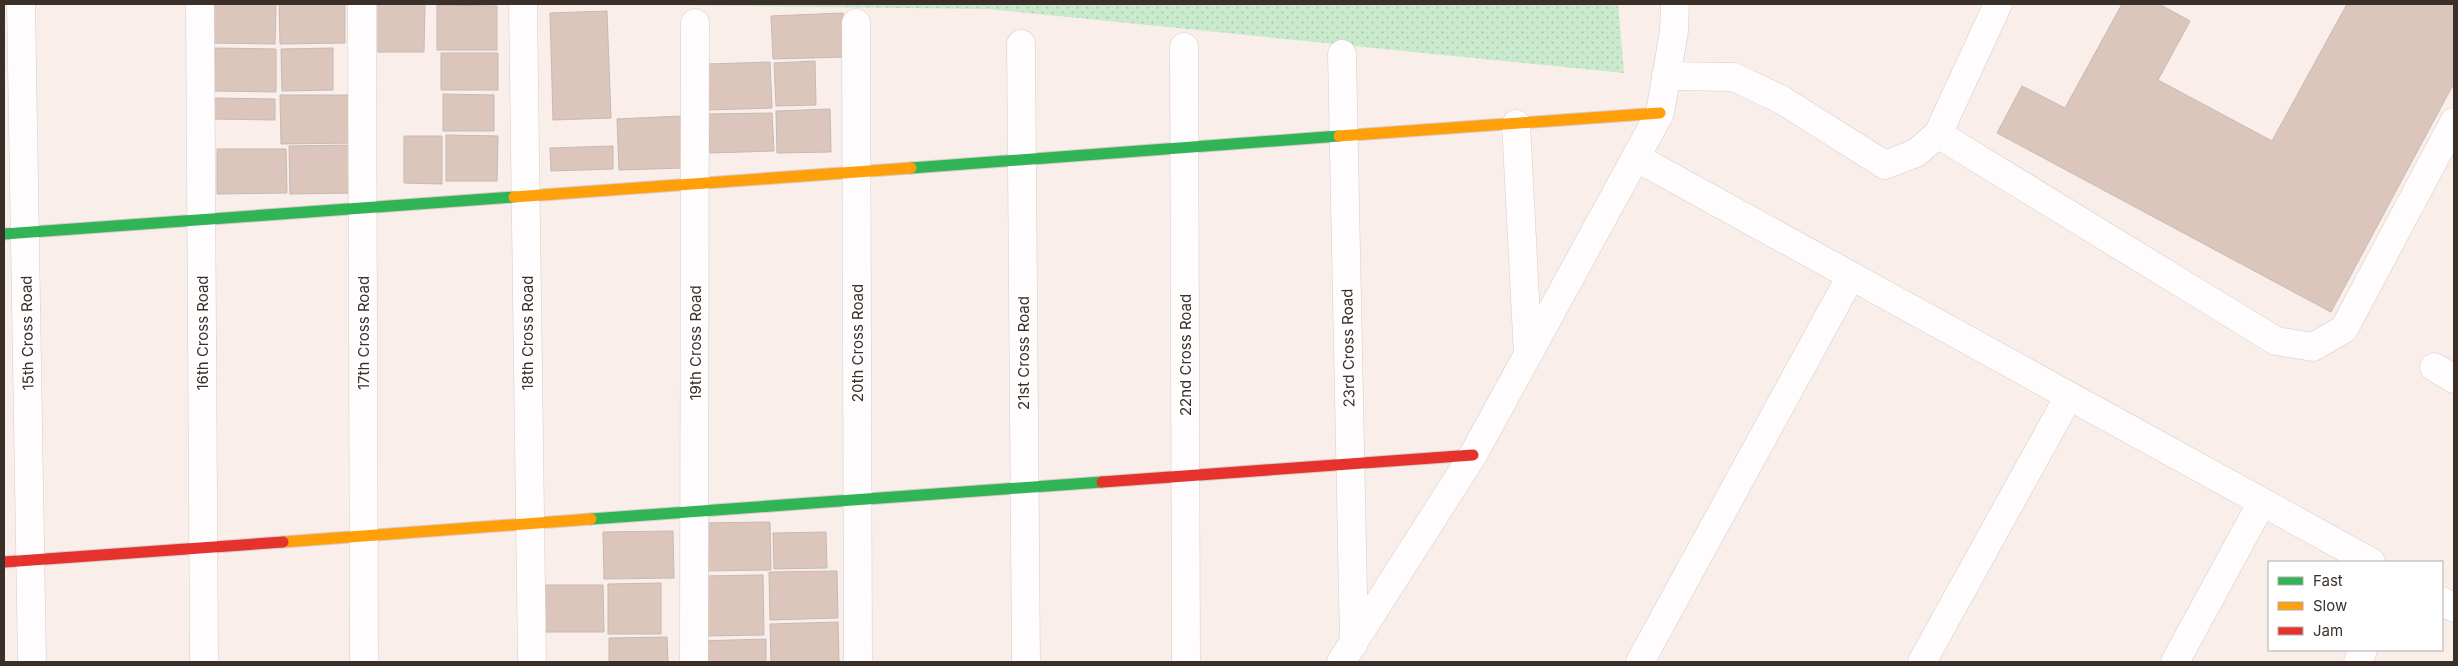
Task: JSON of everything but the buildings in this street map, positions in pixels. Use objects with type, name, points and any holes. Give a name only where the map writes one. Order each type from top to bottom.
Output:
[{"type":"street","name":"15th Cross Road","points":[[20,4],[14,233],[31,560],[32,662]]},
{"type":"street","name":"16th Cross Road","points":[[200,4],[204,662]]},
{"type":"street","name":"17th Cross Road","points":[[362,4],[364,662]]},
{"type":"street","name":"18th Cross Road","points":[[523,4],[532,662]]},
{"type":"street","points":[[1347,653],[1473,455],[1660,113],[1674,31],[1675,4]]},
{"type":"street","points":[[1666,76],[1734,77],[1782,100],[1885,165],[1916,154],[1938,134],[1998,4]]},
{"type":"street","name":"19th Cross Road","points":[[694,662],[695,23]]},
{"type":"street","name":"20th Cross Road","points":[[856,23],[858,662]]},
{"type":"street","name":"21st Cross Road","points":[[1021,44],[1026,662]]},
{"type":"street","name":"22nd Cross Road","points":[[1184,47],[1186,662]]},
{"type":"street","name":"23rd Cross Road","points":[[1342,54],[1350,464],[1347,653]]},
{"type":"street","points":[[14,233],[1660,113]]},
{"type":"street","points":[[1938,134],[2276,341],[2314,347],[2344,330],[2454,122]]},
{"type":"street","points":[[1516,124],[1528,355]]},
{"type":"street","points":[[1637,158],[2369,561]]},
{"type":"street","points":[[1640,662],[1851,276]]},
{"type":"street","points":[[1922,662],[2069,396]]},
{"type":"street","points":[[4,562],[1473,455]]},
{"type":"street","points":[[2175,662],[2262,502]]},
{"type":"street","points":[[2443,602],[2454,608]]},
{"type":"green space","points":[[588,4],[1618,4],[1624,73],[988,9]]},
{"type":"traffic: fast","points":[[911,168],[1339,136]]},
{"type":"traffic: fast","points":[[4,234],[514,197]]},
{"type":"traffic: fast","points":[[591,519],[1102,482]]},
{"type":"traffic: slow","points":[[1339,136],[1660,113]]},
{"type":"traffic: slow","points":[[514,197],[911,168]]},
{"type":"traffic: slow","points":[[283,542],[591,519]]},
{"type":"traffic: jam","points":[[1102,482],[1473,455]]},
{"type":"traffic: jam","points":[[4,562],[283,542]]}]
